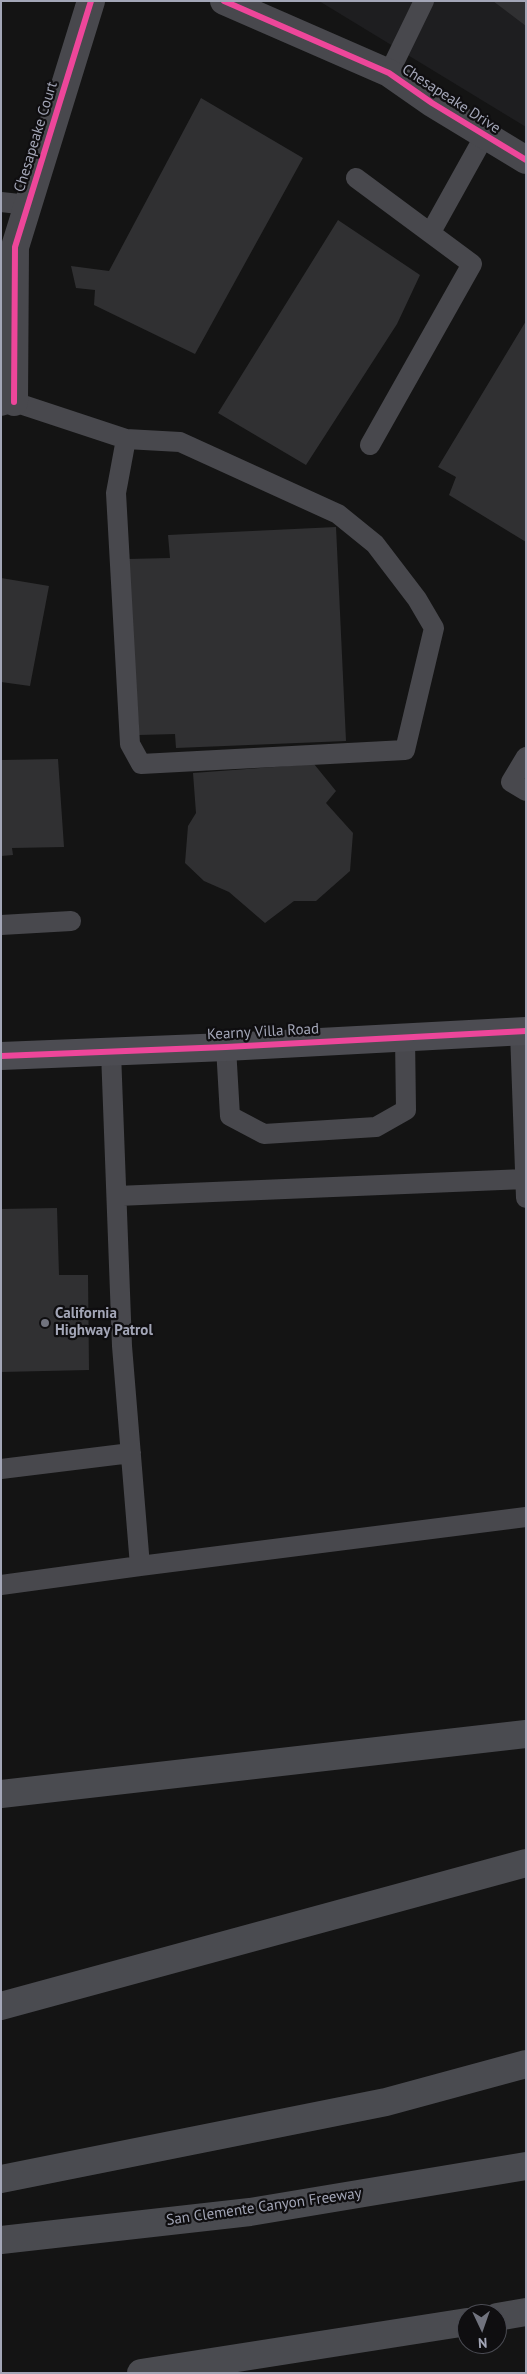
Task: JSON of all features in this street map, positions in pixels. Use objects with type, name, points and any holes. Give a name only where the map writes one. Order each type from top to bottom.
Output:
[{"type":"highway","points":[[1,1794],[526,1734]]},
{"type":"highway","points":[[1,2006],[526,1863]]},
{"type":"highway","points":[[1,2179],[386,2102],[526,2064]]},
{"type":"highway","name":"San Clemente Canyon Freeway","points":[[1,2240],[250,2212],[526,2166]]},
{"type":"highway","points":[[507,2315],[526,2312]]},
{"type":"highway","points":[[141,2373],[457,2324]]},
{"type":"main road","name":"Kearny Villa Road","points":[[1,1056],[523,1032]]},
{"type":"street","name":"Chesapeake Court","points":[[7,404],[15,247],[91,1]]},
{"type":"street","name":"Chesapeake Drive","points":[[224,1],[388,73],[485,136],[526,160]]},
{"type":"lane","points":[[388,73],[424,1]]},
{"type":"lane","points":[[431,232],[485,136]]},
{"type":"lane","points":[[356,178],[472,264],[370,445]]},
{"type":"lane","points":[[1,202],[28,205]]},
{"type":"lane","points":[[7,404],[126,439],[180,442],[338,514],[375,544],[417,599],[434,628],[405,750],[141,764],[130,744],[116,493],[126,439]]},
{"type":"lane","points":[[526,758],[511,782],[526,791]]},
{"type":"lane","points":[[1,925],[71,921]]},
{"type":"lane","points":[[117,1196],[525,1188],[523,1032]]},
{"type":"lane","points":[[226,1047],[230,1116],[264,1134],[283,1133],[376,1127],[406,1110],[405,1037]]},
{"type":"lane","points":[[110,1052],[122,1346],[140,1566]]},
{"type":"lane","points":[[1,1469],[130,1453]]},
{"type":"lane","points":[[1,1584],[526,1517]]},
{"type":"shaded area","points":[[319,1],[526,1],[526,127]]},
{"type":"building","points":[[493,1],[526,1],[526,26]]},
{"type":"building","points":[[201,98],[303,158],[195,354],[94,305],[95,290],[76,288],[71,266],[109,271]]},
{"type":"building","points":[[338,220],[420,275],[397,324],[306,465],[218,413]]},
{"type":"building","points":[[526,321],[526,542],[449,495],[456,477],[438,467]]},
{"type":"building","points":[[336,527],[346,741],[176,748],[175,734],[139,735],[128,559],[170,558],[168,535]]},
{"type":"building","points":[[1,578],[49,586],[30,686],[1,682]]},
{"type":"building","points":[[58,759],[64,847],[12,848],[13,855],[1,856],[1,760]]},
{"type":"building","points":[[314,764],[336,791],[326,803],[353,833],[350,871],[316,901],[294,901],[265,923],[229,892],[204,881],[185,863],[188,826],[196,813],[193,773]]},
{"type":"building","name":"California Highway Patrol","points":[[57,1208],[59,1275],[88,1275],[89,1370],[1,1372],[1,1209]]},
{"type":"cycle path","points":[[14,402],[15,247],[91,1]]},
{"type":"cycle path","points":[[224,1],[389,73],[432,103],[526,160]]},
{"type":"cycle path","points":[[1,1056],[226,1047],[526,1031]]},
{"type":"place","name":"California Highway Patrol","points":[[45,1323]]}]
